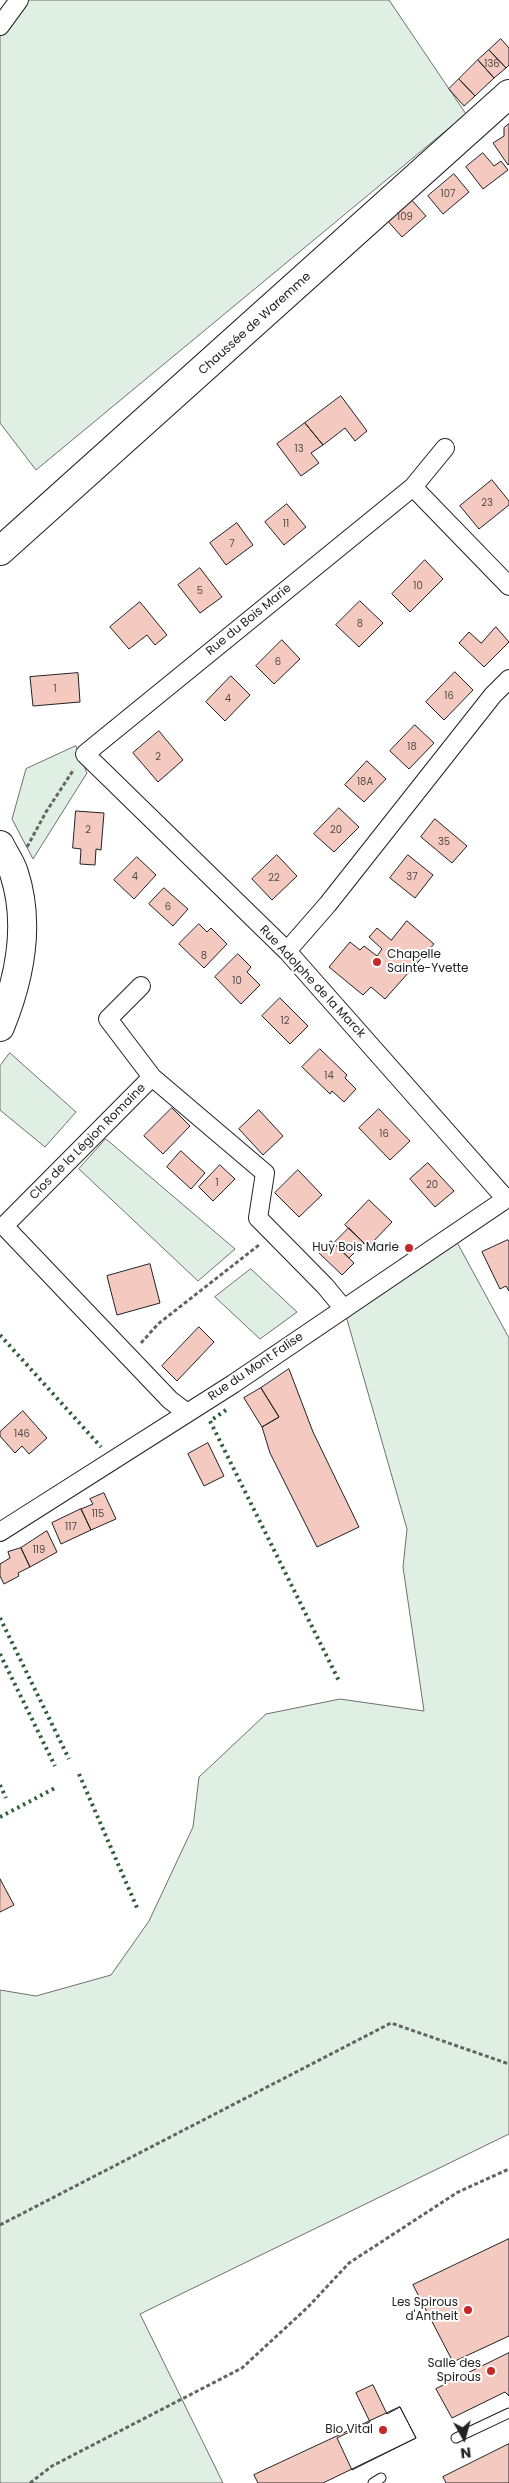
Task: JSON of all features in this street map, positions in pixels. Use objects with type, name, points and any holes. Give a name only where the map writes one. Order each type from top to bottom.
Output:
[{"type":"main road","name":"Chaussée de Waremme","points":[[0,552],[509,94]]},
{"type":"main road","points":[[0,845],[14,872],[22,928],[21,953],[11,1000],[0,1026]]},
{"type":"street","points":[[0,26],[19,0]]},
{"type":"street","name":"Rue du Bois Marie","points":[[85,754],[413,487],[445,448]]},
{"type":"street","points":[[413,487],[509,586]]},
{"type":"street","points":[[287,951],[346,881],[493,695],[509,679]]},
{"type":"street","name":"Rue Adolphe de la Marck","points":[[85,754],[287,951],[508,1198]]},
{"type":"street","points":[[142,986],[108,1019],[152,1077]]},
{"type":"street","name":"Clos de la Légion Romaine","points":[[187,1413],[170,1400],[4,1226],[152,1077],[265,1173],[258,1218],[344,1309]]},
{"type":"street","name":"Rue du Mont Falise","points":[[0,1532],[187,1413],[508,1198]]},
{"type":"lane","points":[[456,2438],[509,2413]]},
{"type":"path","points":[[14,872],[46,812],[85,754]]},
{"type":"path","points":[[129,1357],[158,1324],[245,1258],[272,1233]]},
{"type":"path","points":[[0,2225],[391,2023],[509,2064]]},
{"type":"path","points":[[30,2483],[52,2466],[242,2368],[308,2307],[349,2263],[458,2192],[509,2169]]},
{"type":"green space","points":[[19,0],[389,0],[466,114],[36,470],[0,423],[0,26]]},
{"type":"green space","points":[[76,746],[87,773],[33,859],[12,819],[26,769]]},
{"type":"green space","points":[[10,1053],[76,1112],[45,1147],[0,1110],[0,1066]]},
{"type":"green space","points":[[106,1139],[235,1249],[198,1281],[79,1169]]},
{"type":"green space","points":[[453,1235],[509,1338],[509,2134],[140,2314],[223,2483],[0,2483],[0,1990],[36,1996],[111,1975],[149,1921],[193,1827],[199,1777],[266,1714],[340,1699],[424,1711],[403,1567],[407,1529],[344,1309]]},
{"type":"green space","points":[[251,1269],[297,1312],[260,1339],[215,1297]]},
{"type":"building","points":[[501,39],[509,48],[509,65],[506,68],[489,50]]},
{"type":"building","points":[[489,50],[506,68],[494,78],[478,60]]},
{"type":"building","points":[[478,60],[494,78],[475,96],[459,79]]},
{"type":"building","points":[[459,79],[475,96],[464,106],[449,89]]},
{"type":"building","points":[[509,124],[508,165],[493,143],[504,136],[504,128]]},
{"type":"building","points":[[483,153],[494,166],[501,161],[508,170],[483,189],[466,167]]},
{"type":"building","points":[[454,174],[469,192],[443,214],[428,196]]},
{"type":"building","points":[[409,197],[426,216],[402,237],[385,218]]},
{"type":"building","points":[[341,396],[367,431],[355,441],[345,428],[323,445],[305,423]]},
{"type":"building","points":[[305,423],[323,445],[311,453],[319,463],[301,476],[277,444]]},
{"type":"building","points":[[492,480],[509,501],[509,505],[479,529],[460,506]]},
{"type":"building","points":[[287,504],[306,527],[284,545],[265,522]]},
{"type":"building","points":[[237,523],[253,545],[226,565],[210,543]]},
{"type":"building","points":[[425,560],[443,579],[410,612],[392,594]]},
{"type":"building","points":[[200,568],[222,597],[200,613],[178,585]]},
{"type":"building","points":[[360,601],[383,623],[359,647],[336,625]]},
{"type":"building","points":[[140,602],[167,635],[155,645],[147,635],[129,649],[110,627]]},
{"type":"building","points":[[496,627],[509,642],[484,667],[459,643],[469,632],[481,643]]},
{"type":"building","points":[[282,640],[300,659],[274,684],[256,666]]},
{"type":"building","points":[[455,672],[473,690],[444,720],[426,702]]},
{"type":"building","points":[[78,673],[80,702],[33,706],[30,677]]},
{"type":"building","points":[[231,676],[250,695],[225,721],[206,702]]},
{"type":"building","points":[[415,725],[434,743],[409,769],[390,751]]},
{"type":"building","points":[[159,731],[183,760],[158,782],[133,753]]},
{"type":"building","points":[[367,761],[386,779],[364,802],[345,785]]},
{"type":"building","points":[[339,808],[359,827],[334,852],[314,834]]},
{"type":"building","points":[[76,811],[104,813],[101,850],[96,849],[95,865],[80,864],[81,849],[73,848]]},
{"type":"building","points":[[435,819],[467,846],[452,863],[421,837]]},
{"type":"building","points":[[277,855],[297,876],[272,900],[252,879]]},
{"type":"building","points":[[408,855],[433,875],[415,898],[390,878]]},
{"type":"building","points":[[137,857],[156,875],[134,899],[114,880]]},
{"type":"building","points":[[164,888],[188,909],[173,926],[149,904]]},
{"type":"building","name":"Chapelle Sainte-Yvette","points":[[407,921],[434,944],[385,999],[371,987],[363,995],[329,967],[350,942],[360,950],[364,946],[377,956],[382,949],[369,937],[377,928],[391,940]]},
{"type":"building","points":[[199,924],[207,932],[211,928],[227,944],[204,968],[179,944]]},
{"type":"building","points":[[238,954],[251,967],[247,972],[260,985],[241,1004],[215,977]]},
{"type":"building","points":[[280,998],[308,1026],[290,1044],[262,1016]]},
{"type":"building","points":[[320,1049],[347,1075],[345,1078],[356,1089],[344,1102],[332,1091],[330,1094],[302,1067]]},
{"type":"building","points":[[172,1108],[190,1126],[163,1154],[144,1136]]},
{"type":"building","points":[[379,1109],[410,1141],[390,1160],[359,1128]]},
{"type":"building","points":[[259,1110],[283,1136],[263,1155],[239,1129]]},
{"type":"building","points":[[181,1151],[205,1173],[191,1189],[167,1167]]},
{"type":"building","points":[[428,1163],[454,1191],[435,1207],[410,1179]]},
{"type":"building","points":[[220,1165],[235,1179],[213,1201],[199,1187]]},
{"type":"building","points":[[298,1170],[322,1195],[299,1217],[275,1193]]},
{"type":"building","points":[[369,1200],[392,1222],[368,1247],[345,1225]]},
{"type":"building","points":[[349,1228],[364,1243],[349,1258],[334,1243]]},
{"type":"building","points":[[508,1240],[509,1291],[506,1286],[500,1289],[482,1252]]},
{"type":"building","points":[[331,1241],[354,1263],[342,1275],[319,1253]]},
{"type":"building","points":[[150,1264],[160,1303],[117,1315],[107,1276]]},
{"type":"building","points":[[199,1327],[214,1342],[177,1381],[162,1366]]},
{"type":"building","points":[[289,1369],[313,1432],[359,1527],[317,1547],[270,1453],[262,1427],[279,1417],[261,1388]]},
{"type":"building","points":[[261,1388],[279,1417],[262,1427],[244,1398]]},
{"type":"building","points":[[23,1411],[47,1438],[29,1454],[22,1446],[15,1453],[0,1436],[0,1432]]},
{"type":"building","points":[[208,1443],[224,1476],[204,1486],[188,1454]]},
{"type":"building","points":[[104,1493],[116,1519],[91,1530],[81,1509],[93,1504],[90,1499]]},
{"type":"building","points":[[81,1509],[91,1530],[61,1544],[52,1523]]},
{"type":"building","points":[[47,1531],[57,1552],[30,1567],[21,1548]]},
{"type":"building","points":[[21,1548],[30,1567],[18,1573],[19,1576],[4,1584],[0,1576],[0,1564],[10,1558],[8,1552]]},
{"type":"building","points":[[0,1879],[14,1905],[0,1912]]},
{"type":"building","name":"Les Spirous d'Antheit","points":[[509,2239],[509,2336],[453,2362],[413,2285]]},
{"type":"building","name":"Salle des Spirous","points":[[509,2353],[509,2396],[505,2392],[452,2418],[436,2389]]},
{"type":"building","name":"Bio Vital","points":[[373,2385],[387,2414],[400,2407],[416,2438],[352,2470],[337,2438],[370,2422],[356,2393]]},
{"type":"building","points":[[400,2407],[416,2438],[323,2483],[258,2483],[254,2475]]},
{"type":"building","points":[[509,2444],[509,2483],[446,2483],[443,2477]]},
{"type":"hedge","points":[[0,1335],[101,1447]]},
{"type":"hedge","points":[[226,1410],[210,1421],[340,1683]]},
{"type":"hedge","points":[[0,1618],[69,1759]]},
{"type":"hedge","points":[[0,1654],[55,1766]]},
{"type":"hedge","points":[[79,1774],[138,1910]]},
{"type":"hedge","points":[[0,1785],[6,1798]]},
{"type":"hedge","points":[[0,1817],[57,1787]]},
{"type":"place","name":"Chapelle Sainte-Yvette","points":[[377,962]]},
{"type":"place","name":"Huy Bois Marie","points":[[409,1248]]},
{"type":"place","name":"Les Spirous d'Antheit","points":[[468,2310]]},
{"type":"place","name":"Salle des Spirous","points":[[491,2371]]},
{"type":"place","name":"Bio Vital","points":[[383,2430]]}]
